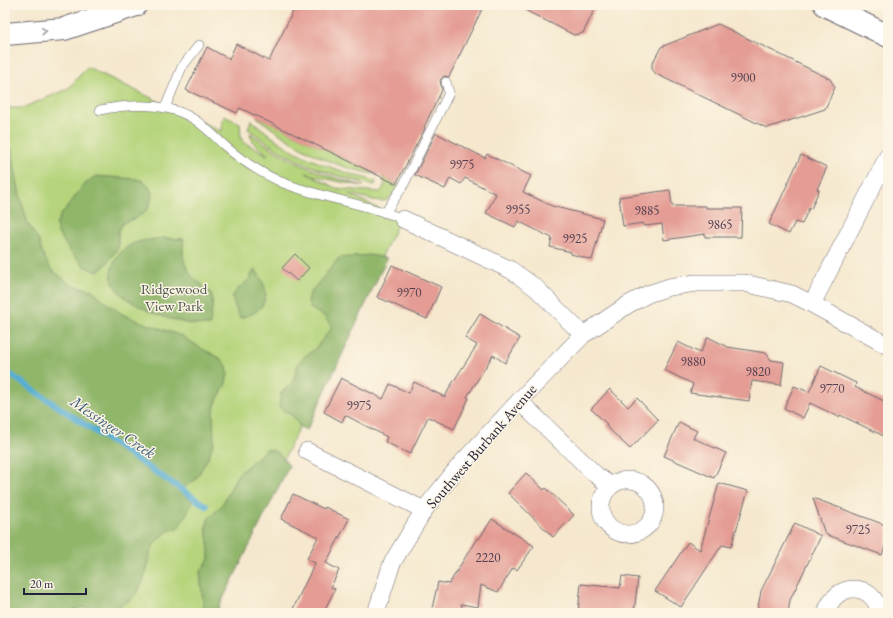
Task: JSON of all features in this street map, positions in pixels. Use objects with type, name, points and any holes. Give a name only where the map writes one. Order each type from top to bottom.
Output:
[{"type":"main road","points":[[5,34],[64,30],[136,5]]},
{"type":"main road","points":[[825,5],[888,36]]},
{"type":"street","points":[[812,304],[888,156]]},
{"type":"street","points":[[403,219],[511,270],[536,288],[583,335]]},
{"type":"street","name":"Southwest Burbank Avenue","points":[[376,613],[392,563],[424,510],[460,465],[583,335],[629,304],[648,294],[669,287],[696,283],[744,283],[792,294],[888,346]]},
{"type":"street","points":[[519,401],[596,475],[610,486]]},
{"type":"street","points":[[307,451],[424,510]]},
{"type":"street","points":[[826,613],[829,603],[836,595],[845,590],[856,589],[867,593],[876,601],[880,613]]},
{"type":"lane","points":[[166,108],[182,68],[199,45]]},
{"type":"lane","points":[[385,213],[404,186],[448,93],[446,82]]},
{"type":"lane","points":[[100,110],[121,106],[142,106],[166,108],[180,112],[193,119],[243,160],[281,182],[403,219]]},
{"type":"green space","name":"Ridgewood View Park","points":[[87,67],[222,132],[224,116],[240,123],[243,142],[268,155],[255,145],[250,133],[277,152],[304,166],[332,177],[364,186],[335,181],[306,173],[336,188],[380,192],[385,184],[382,177],[400,186],[391,197],[383,201],[349,194],[400,219],[209,613],[81,613],[5,577],[5,108],[22,108],[68,89]]},
{"type":"green space","points":[[257,116],[378,175],[346,167],[319,157],[287,139]]},
{"type":"green space","points":[[251,120],[275,139],[299,153],[350,174],[376,181],[375,185],[330,173],[287,155],[248,129]]},
{"type":"green space","points":[[5,133],[12,151],[20,196],[28,224],[39,241],[42,253],[51,269],[71,285],[92,290],[122,314],[182,336],[202,349],[220,358],[227,366],[228,375],[225,386],[217,400],[213,413],[214,441],[209,456],[196,479],[183,488],[183,493],[193,502],[178,528],[165,533],[155,543],[151,552],[145,577],[139,588],[132,598],[120,606],[106,608],[79,608],[68,613],[55,614],[26,613],[5,609]]},
{"type":"green space","points":[[96,176],[136,179],[143,181],[152,193],[149,207],[144,213],[136,218],[123,223],[118,232],[118,248],[104,267],[98,271],[94,271],[84,266],[70,251],[58,233],[56,225],[61,214],[84,185]]},
{"type":"green space","points":[[162,238],[184,239],[183,257],[186,267],[197,281],[208,290],[212,297],[210,325],[195,325],[162,316],[134,303],[122,295],[114,285],[111,274],[115,261],[124,249],[141,241]]},
{"type":"green space","points":[[369,255],[387,258],[307,430],[300,427],[294,417],[279,407],[281,393],[293,381],[299,362],[314,350],[332,328],[325,317],[310,308],[308,302],[310,293],[339,258]]},
{"type":"green space","points":[[255,269],[264,284],[266,295],[265,300],[258,310],[252,314],[240,318],[232,297],[237,290],[248,281]]},
{"type":"green space","points":[[267,449],[277,452],[289,466],[216,613],[204,613],[200,572],[209,559],[206,526],[209,518],[222,505],[238,474]]},
{"type":"building","points":[[296,5],[484,5],[449,77],[444,76],[440,80],[442,90],[424,127],[425,128],[396,184],[240,108],[237,113],[186,90],[207,47],[229,59],[236,44],[269,61]]},
{"type":"building","points":[[515,5],[597,5],[583,33],[574,35]]},
{"type":"building","points":[[718,24],[830,79],[835,87],[825,109],[767,128],[656,74],[652,69],[652,64],[661,47]]},
{"type":"building","points":[[436,133],[485,158],[487,154],[531,176],[523,192],[552,206],[603,219],[592,260],[571,254],[571,252],[550,247],[552,238],[518,221],[515,227],[486,213],[496,194],[465,178],[461,184],[450,178],[445,189],[415,175]]},
{"type":"building","points":[[801,155],[827,167],[817,189],[819,190],[811,209],[809,208],[802,224],[795,222],[789,234],[769,224]]},
{"type":"building","points":[[670,190],[672,206],[742,208],[741,237],[705,237],[705,234],[664,240],[662,224],[644,226],[643,223],[623,226],[619,197]]},
{"type":"building","points":[[295,254],[309,268],[297,281],[282,268]]},
{"type":"building","points":[[392,265],[441,287],[427,319],[377,297]]},
{"type":"building","points":[[480,314],[520,338],[505,363],[493,355],[467,397],[469,398],[454,429],[428,417],[410,454],[385,442],[387,437],[345,415],[342,422],[324,412],[341,378],[383,399],[390,384],[409,393],[414,382],[445,397],[477,345],[465,338]]},
{"type":"building","points":[[708,337],[728,347],[766,353],[771,360],[784,362],[781,385],[752,381],[749,401],[690,393],[693,384],[664,370],[678,342],[700,353]]},
{"type":"building","points":[[821,366],[856,383],[855,387],[888,403],[888,438],[840,415],[839,417],[810,403],[803,418],[784,408],[794,386],[809,392]]},
{"type":"building","points":[[610,389],[628,407],[637,398],[658,420],[630,449],[591,409]]},
{"type":"building","points":[[679,422],[697,431],[693,438],[726,453],[714,478],[664,456]]},
{"type":"building","points":[[526,473],[544,490],[546,488],[574,515],[553,537],[508,493]]},
{"type":"building","points":[[719,483],[748,491],[731,547],[722,545],[681,607],[655,591],[688,542],[700,550]]},
{"type":"building","points":[[293,494],[349,519],[326,563],[339,570],[331,587],[335,589],[323,613],[291,613],[315,563],[307,559],[318,537],[281,519]]},
{"type":"building","points":[[813,498],[888,526],[888,537],[882,555],[825,534]]},
{"type":"building","points":[[492,519],[534,546],[517,570],[513,568],[498,592],[481,585],[478,607],[461,604],[464,613],[431,613],[438,582],[449,584],[477,538],[479,539]]},
{"type":"building","points":[[795,523],[821,536],[790,600],[788,613],[757,613],[761,591]]},
{"type":"building","points":[[622,576],[638,578],[634,613],[578,613],[581,584],[620,588]]},
{"type":"waterway","name":"Messinger Creek","points":[[5,371],[206,506]]}]
